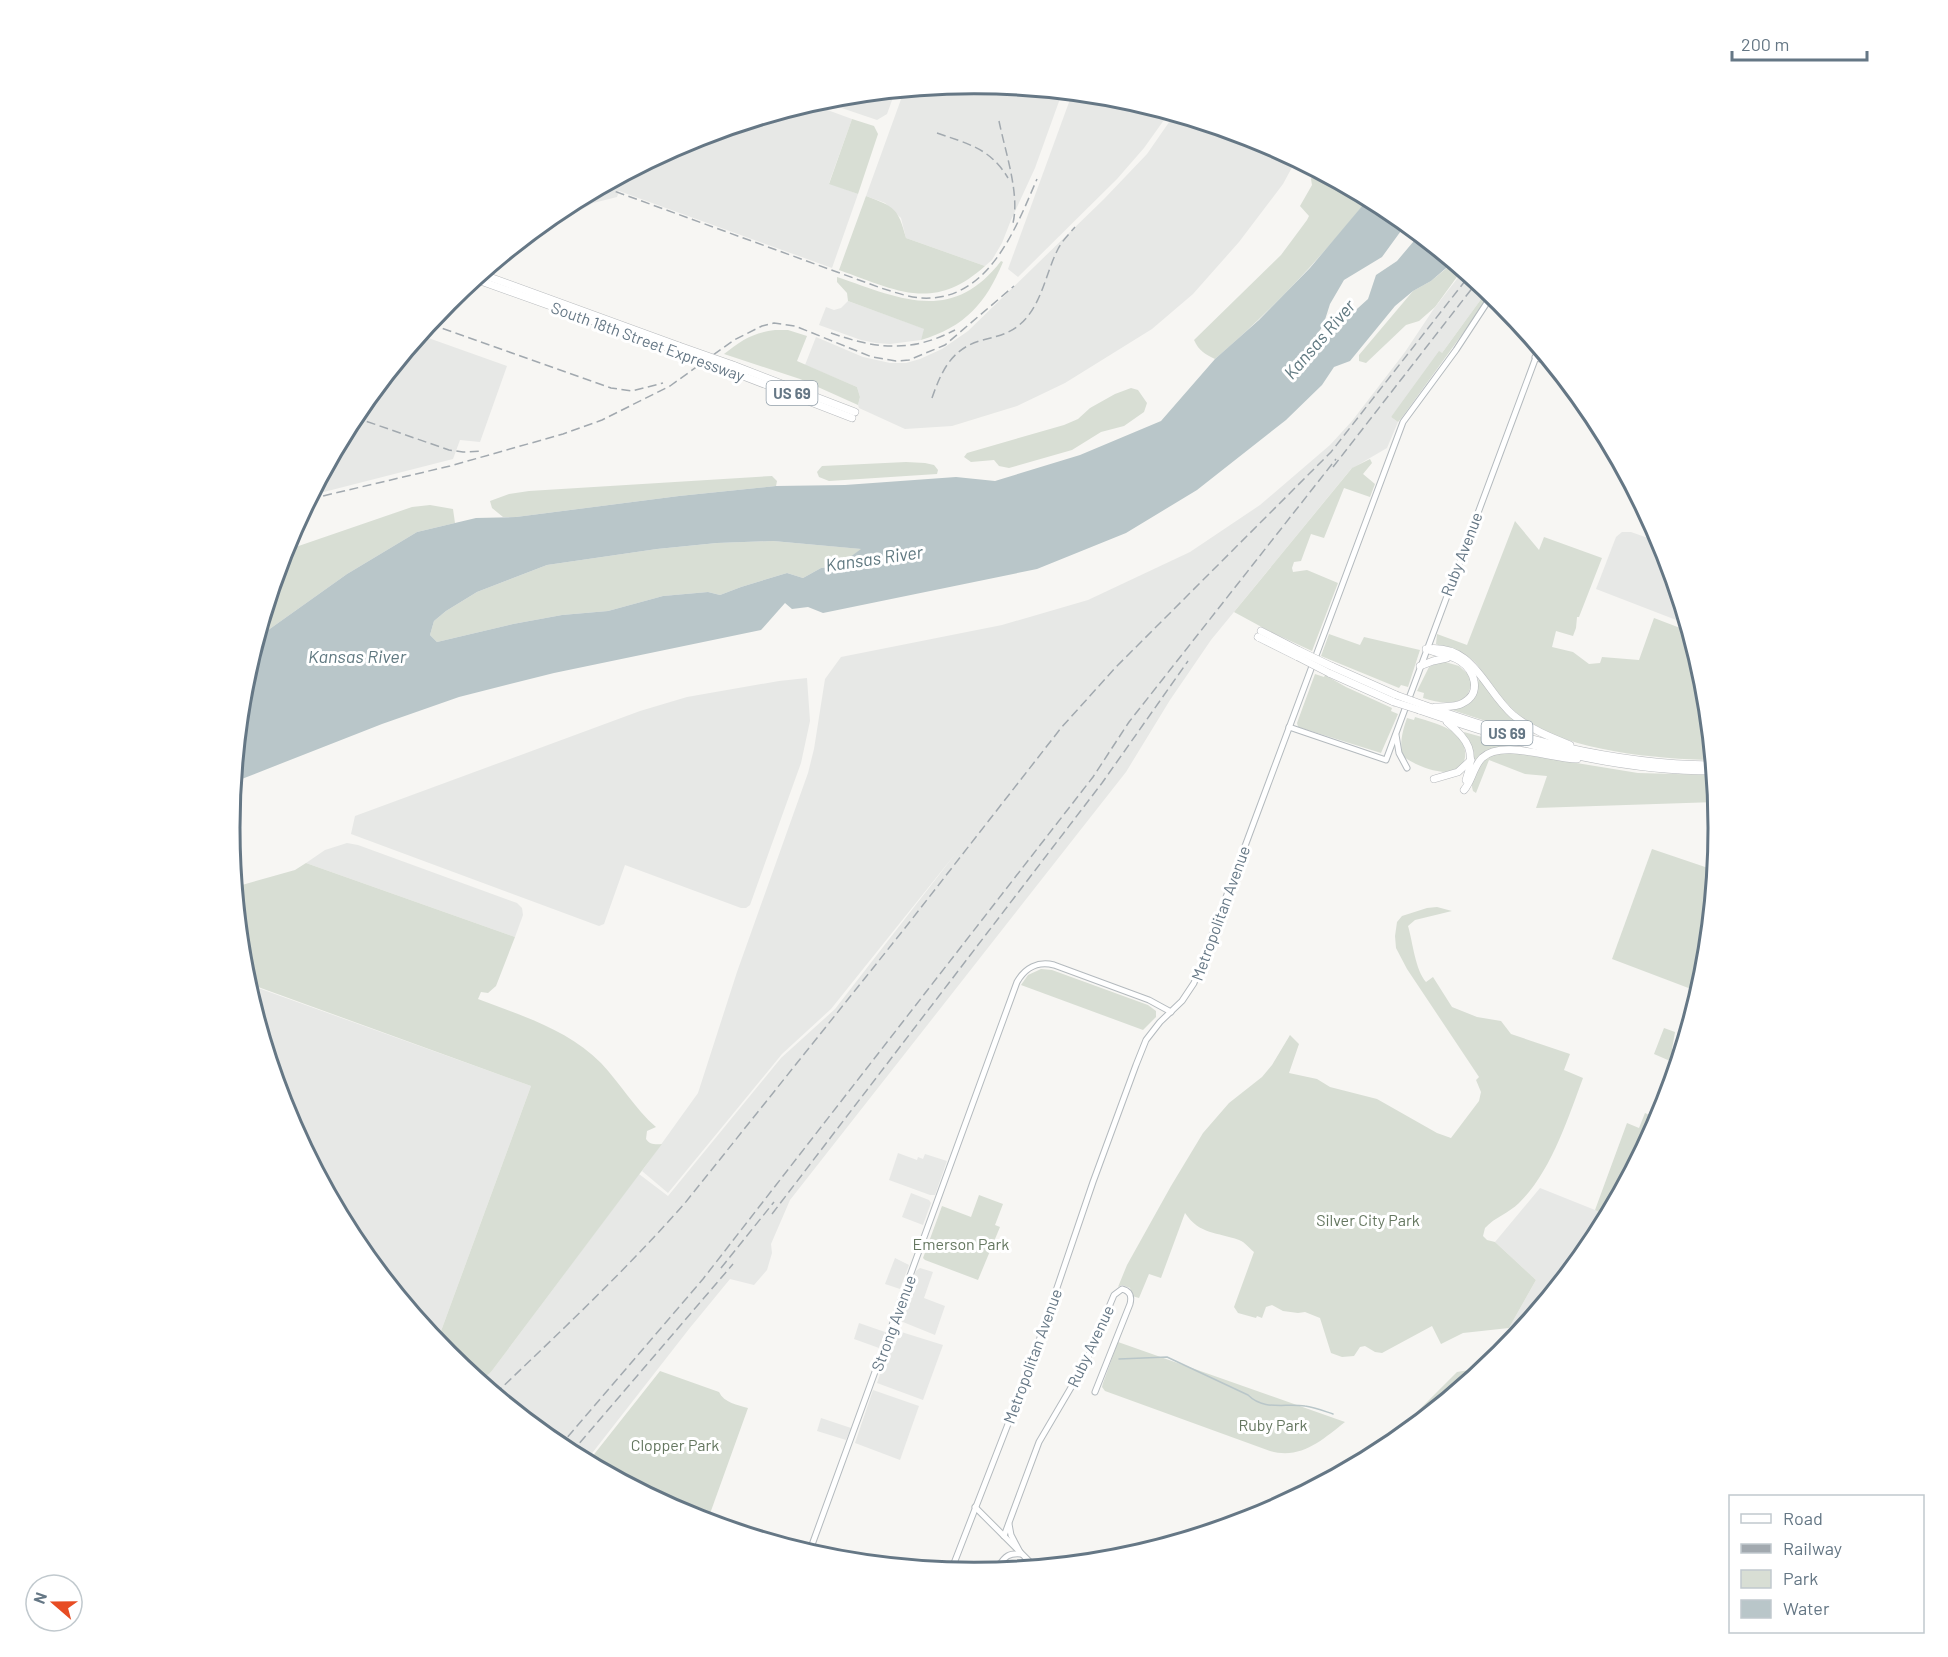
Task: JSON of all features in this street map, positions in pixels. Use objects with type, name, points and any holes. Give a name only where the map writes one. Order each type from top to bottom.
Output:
[{"type":"highway","name":"South 18th Street Expressway","points":[[490,277],[518,291],[678,348],[854,415]]},
{"type":"highway","points":[[483,283],[487,284]]},
{"type":"highway","name":"South 18th Street Expressway","points":[[484,283],[518,291]]},
{"type":"highway","name":"US 69","points":[[1260,634],[1395,698],[1443,718],[1518,742],[1595,759],[1660,769],[1705,771]]},
{"type":"highway","points":[[1426,649],[1436,648],[1467,659],[1512,714],[1540,732],[1586,752]]},
{"type":"highway","points":[[1426,649],[1460,661],[1473,674],[1475,688],[1473,694],[1464,703],[1429,707]]},
{"type":"highway","points":[[1420,666],[1453,657]]},
{"type":"highway","name":"US 69","points":[[1420,707],[1429,707],[1508,733],[1586,752],[1649,762],[1705,765]]},
{"type":"highway","points":[[1443,718],[1459,732],[1468,745],[1471,760],[1464,790],[1478,763],[1496,750],[1513,750],[1564,759],[1595,759]]},
{"type":"highway","points":[[1434,779],[1458,772],[1471,760]]},
{"type":"street","name":"Metropolitan Avenue","points":[[955,1562],[1029,1370],[1093,1182],[1136,1065],[1146,1040],[1182,1002],[1194,983],[1403,422],[1456,350],[1487,303]]},
{"type":"street","name":"Ruby Avenue","points":[[1289,727],[1386,760],[1535,357]]},
{"type":"street","points":[[1395,733],[1399,753],[1407,768]]},
{"type":"street","name":"Strong Avenue","points":[[812,1544],[1017,981],[1027,969],[1047,963],[1149,1000],[1171,1012]]},
{"type":"street","name":"Ruby Avenue","points":[[1004,1536],[1040,1442],[1078,1378],[1114,1296],[1122,1289],[1127,1290],[1131,1299],[1130,1304],[1095,1392]]},
{"type":"street","points":[[975,1507],[1028,1560]]},
{"type":"street","points":[[1009,1523],[1011,1534],[1021,1554]]},
{"type":"street","points":[[1002,1561],[1010,1554],[1021,1554]]},
{"type":"shaded area","points":[[974,94],[1060,100],[1035,168],[1002,243],[992,260],[985,266],[906,238],[901,218],[885,203],[866,196],[901,99]]},
{"type":"shaded area","points":[[892,100],[887,114],[877,120],[840,107]]},
{"type":"shaded area","points":[[1069,101],[1164,120],[1144,148],[1117,179],[1018,277],[1008,269]]},
{"type":"shaded area","points":[[827,110],[852,119],[829,183],[858,194],[832,268],[619,191],[617,197],[593,203],[564,219],[649,170],[738,133]]},
{"type":"shaded area","points":[[1169,122],[1210,133],[1292,167],[1283,184],[1239,242],[1193,294],[1152,329],[1065,383],[1017,406],[952,426],[905,429],[859,408],[860,397],[857,387],[805,365],[816,337],[863,357],[890,363],[906,363],[942,349],[968,331],[1147,154]]},
{"type":"shaded area","points":[[1458,277],[1482,299],[1391,417],[1398,422],[1387,448],[1351,469],[1211,640],[1170,700],[1126,772],[790,1200],[771,1244],[772,1253],[767,1270],[754,1285],[730,1279],[591,1454],[527,1411],[490,1380],[486,1376],[639,1174],[668,1196],[781,1058],[835,1009],[956,853],[831,1009],[782,1054],[668,1193],[642,1171],[698,1093],[737,972],[808,773],[825,679],[841,657],[1002,625],[1088,600],[1190,552],[1260,505],[1330,445],[1352,421],[1405,352]]},
{"type":"shaded area","points":[[848,301],[925,329],[921,340],[890,344],[876,343],[819,325],[826,307],[834,310],[841,308]]},
{"type":"shaded area","points":[[428,338],[507,366],[480,442],[460,440],[453,459],[322,492],[338,461],[364,421]]},
{"type":"shaded area","points":[[1622,532],[1631,532],[1647,538],[1677,620],[1596,589],[1616,537]]},
{"type":"shaded area","points":[[807,678],[810,721],[801,763],[750,905],[746,908],[625,865],[604,924],[599,926],[351,834],[355,816],[640,711],[687,697]]},
{"type":"shaded area","points":[[347,843],[517,903],[522,908],[523,915],[515,937],[306,863],[325,850]]},
{"type":"shaded area","points":[[258,988],[531,1086],[441,1332],[392,1275],[338,1195],[296,1109],[279,1064]]},
{"type":"shaded area","points":[[898,1153],[917,1160],[918,1157],[923,1159],[925,1154],[947,1161],[935,1195],[889,1180]]},
{"type":"shaded area","points":[[1540,1188],[1599,1212],[1556,1275],[1511,1329],[1536,1280],[1495,1242]]},
{"type":"shaded area","points":[[911,1193],[931,1203],[923,1225],[902,1217]]},
{"type":"shaded area","points":[[895,1258],[909,1265],[900,1289],[885,1284]]},
{"type":"shaded area","points":[[920,1268],[933,1272],[924,1298],[945,1306],[935,1335],[898,1320],[916,1271]]},
{"type":"shaded area","points":[[859,1323],[885,1332],[879,1348],[854,1339]]},
{"type":"shaded area","points":[[895,1330],[943,1345],[923,1400],[877,1383]]},
{"type":"shaded area","points":[[873,1390],[919,1406],[900,1460],[855,1443]]},
{"type":"shaded area","points":[[821,1418],[851,1428],[846,1440],[817,1431]]},
{"type":"green space","points":[[852,119],[874,126],[878,134],[858,194],[829,184]]},
{"type":"green space","points":[[1312,177],[1362,206],[1333,242],[1276,303],[1215,359],[1200,350],[1194,340],[1281,255],[1307,220],[1309,216],[1300,206],[1312,185]]},
{"type":"green space","points":[[866,196],[894,210],[906,238],[985,266],[966,280],[948,289],[931,293],[897,290],[839,270]]},
{"type":"green space","points":[[1001,261],[1003,262],[989,290],[972,312],[950,328],[921,340],[924,329],[848,301],[847,293],[837,282],[837,277],[903,298],[924,301],[944,300],[963,293],[982,281]]},
{"type":"green space","points":[[1447,268],[1457,276],[1435,307],[1419,321],[1406,325],[1366,363],[1359,361],[1359,355],[1413,291],[1431,281]]},
{"type":"green space","points":[[1482,299],[1485,302],[1403,416],[1398,422],[1391,417],[1439,351],[1442,353]]},
{"type":"green space","points":[[775,330],[788,330],[807,336],[797,361],[857,387],[860,397],[858,405],[800,379],[724,354],[748,338]]},
{"type":"green space","points":[[1131,388],[1138,390],[1147,403],[1144,412],[1124,426],[1101,432],[1072,450],[1009,468],[999,466],[994,460],[971,462],[964,457],[967,453],[1064,425],[1078,419],[1090,408],[1115,394]]},
{"type":"green space","points":[[1370,459],[1372,463],[1363,474],[1375,484],[1370,497],[1344,488],[1324,538],[1311,534],[1301,561],[1294,562],[1292,568],[1293,572],[1307,570],[1338,583],[1312,651],[1234,612],[1352,468]]},
{"type":"green space","points":[[906,462],[934,465],[938,470],[937,474],[829,481],[819,477],[817,472],[822,466]]},
{"type":"green space","points":[[772,476],[777,481],[776,486],[516,517],[503,517],[492,508],[490,501],[509,494],[529,491]]},
{"type":"green space","points":[[430,505],[453,509],[455,523],[417,532],[347,574],[268,630],[297,547],[412,507]]},
{"type":"green space","points":[[1515,521],[1539,550],[1544,537],[1602,558],[1579,617],[1577,617],[1573,636],[1556,631],[1552,647],[1573,652],[1589,664],[1600,663],[1602,657],[1639,660],[1654,618],[1680,628],[1694,685],[1704,760],[1665,758],[1612,751],[1562,738],[1540,729],[1521,717],[1506,702],[1470,658],[1458,651],[1436,644],[1437,634],[1467,645]]},
{"type":"green space","points":[[773,541],[862,549],[838,566],[821,568],[803,578],[787,573],[720,595],[708,592],[663,596],[608,611],[562,615],[437,642],[430,635],[434,621],[477,592],[547,565],[657,549],[717,543]]},
{"type":"green space","points":[[1329,634],[1360,645],[1364,637],[1420,650],[1408,687],[1401,685],[1399,688],[1321,656]]},
{"type":"green space","points":[[1442,661],[1459,666],[1471,677],[1467,694],[1456,702],[1448,703],[1423,698],[1424,693],[1417,691],[1429,667]]},
{"type":"green space","points":[[1315,674],[1324,677],[1325,675],[1392,708],[1391,711],[1398,714],[1381,753],[1298,727],[1297,723]]},
{"type":"green space","points":[[1479,676],[1537,734],[1498,725],[1452,710],[1477,690]]},
{"type":"green space","points":[[1415,717],[1446,728],[1459,737],[1464,748],[1465,759],[1459,768],[1447,772],[1434,770],[1404,757],[1401,743],[1404,727],[1407,718],[1414,720]]},
{"type":"green space","points":[[1464,732],[1518,747],[1517,749],[1509,747],[1473,764]]},
{"type":"green space","points":[[1509,752],[1638,773],[1706,775],[1707,802],[1536,808],[1547,776],[1525,774],[1489,760],[1476,793],[1472,785],[1478,770],[1484,761],[1497,754]]},
{"type":"green space","points":[[1652,849],[1706,867],[1702,924],[1690,989],[1612,959]]},
{"type":"green space","points":[[306,863],[515,937],[496,986],[488,993],[481,992],[478,999],[559,1032],[588,1051],[656,1127],[647,1131],[646,1139],[653,1144],[662,1144],[486,1376],[441,1332],[531,1086],[258,987],[246,924],[243,885],[295,870]]},
{"type":"green space","name":"Silver City Park","points":[[1437,907],[1452,911],[1415,920],[1408,926],[1417,963],[1426,982],[1433,977],[1452,1007],[1477,1017],[1501,1021],[1511,1034],[1570,1054],[1564,1070],[1583,1078],[1565,1127],[1540,1176],[1519,1203],[1485,1228],[1483,1236],[1495,1242],[1536,1280],[1509,1328],[1463,1333],[1441,1344],[1432,1326],[1382,1353],[1365,1346],[1360,1347],[1354,1356],[1342,1357],[1331,1353],[1320,1318],[1305,1312],[1283,1311],[1272,1305],[1266,1307],[1262,1318],[1238,1313],[1234,1307],[1254,1252],[1241,1241],[1203,1229],[1185,1213],[1161,1278],[1149,1274],[1139,1298],[1132,1296],[1130,1288],[1122,1285],[1118,1287],[1127,1265],[1203,1133],[1229,1103],[1262,1077],[1290,1035],[1299,1044],[1289,1073],[1317,1079],[1330,1087],[1377,1099],[1437,1133],[1451,1138],[1479,1101],[1481,1092],[1476,1080],[1479,1077],[1407,969],[1396,948],[1395,936],[1397,922],[1402,916]]},
{"type":"green space","points":[[1041,969],[1052,970],[1148,1005],[1156,1011],[1156,1017],[1143,1030],[1021,985],[1028,975]]},
{"type":"green space","points":[[1664,1028],[1675,1032],[1670,1061],[1654,1054]]},
{"type":"green space","points":[[1645,1113],[1649,1115],[1610,1196],[1599,1212],[1595,1210],[1627,1123],[1639,1128]]},
{"type":"green space","name":"Emerson Park","points":[[979,1195],[1003,1204],[995,1225],[1000,1227],[978,1280],[923,1258],[942,1206],[971,1217]]},
{"type":"green space","name":"Ruby Park","points":[[1118,1342],[1345,1422],[1301,1451],[1281,1453],[1270,1451],[1105,1391],[1102,1387],[1103,1383]]},
{"type":"green space","points":[[1469,1370],[1418,1413],[1419,1410],[1457,1372]]},
{"type":"green space","name":"Clopper Park","points":[[660,1371],[719,1392],[728,1401],[748,1408],[710,1513],[649,1487],[593,1456]]},
{"type":"water","name":"Kansas River","points":[[1362,206],[1401,231],[1382,257],[1344,280],[1330,304],[1323,326],[1297,362],[1304,358],[1303,373],[1317,345],[1368,299],[1376,275],[1397,261],[1414,241],[1447,268],[1395,306],[1350,361],[1334,367],[1322,385],[1286,420],[1197,490],[1126,533],[1037,569],[823,613],[808,607],[792,609],[785,603],[761,630],[554,673],[459,697],[382,724],[242,779],[246,733],[254,685],[268,630],[347,574],[417,532],[476,518],[516,517],[776,486],[845,485],[956,477],[995,481],[1080,455],[1161,421],[1215,359],[1259,320],[1310,268]],"holes":[[[773,541],[861,549],[838,566],[821,568],[803,578],[787,573],[720,595],[708,592],[663,596],[608,611],[562,615],[437,642],[430,635],[434,621],[477,592],[547,565],[717,543]]]},
{"type":"waterway","points":[[1119,1359],[1167,1357],[1261,1403],[1297,1405],[1333,1414]]},
{"type":"railway","points":[[999,121],[1015,199],[1013,223]]},
{"type":"railway","points":[[937,133],[986,153],[1008,178]]},
{"type":"railway","points":[[612,190],[881,288],[921,298],[944,296],[964,288],[981,276],[996,259],[1008,240],[1037,179]]},
{"type":"railway","points":[[932,398],[943,371],[961,350],[979,341],[1009,332],[1026,318],[1038,300],[1058,249],[1075,227]]},
{"type":"railway","points":[[500,1389],[616,1277],[685,1203],[905,928],[1061,728],[1116,667],[1331,452],[1464,282]]},
{"type":"railway","points":[[320,497],[450,466],[563,434],[602,420],[670,386],[734,340],[762,326],[774,323],[795,326],[872,357],[896,361],[909,360],[945,345],[1014,286]]},
{"type":"railway","points":[[1333,467],[1471,289]]},
{"type":"railway","points":[[438,327],[611,388],[632,391],[663,383]]},
{"type":"railway","points":[[831,333],[863,343],[893,346],[923,342],[955,330]]},
{"type":"railway","points":[[364,421],[449,450],[483,451]]},
{"type":"railway","points":[[566,1439],[703,1279],[1093,777],[1129,722],[1336,459]]},
{"type":"railway","points":[[772,1214],[1102,783],[1188,661]]},
{"type":"railway","points":[[721,1268],[774,1202]]},
{"type":"railway","points":[[577,1446],[733,1264]]}]
